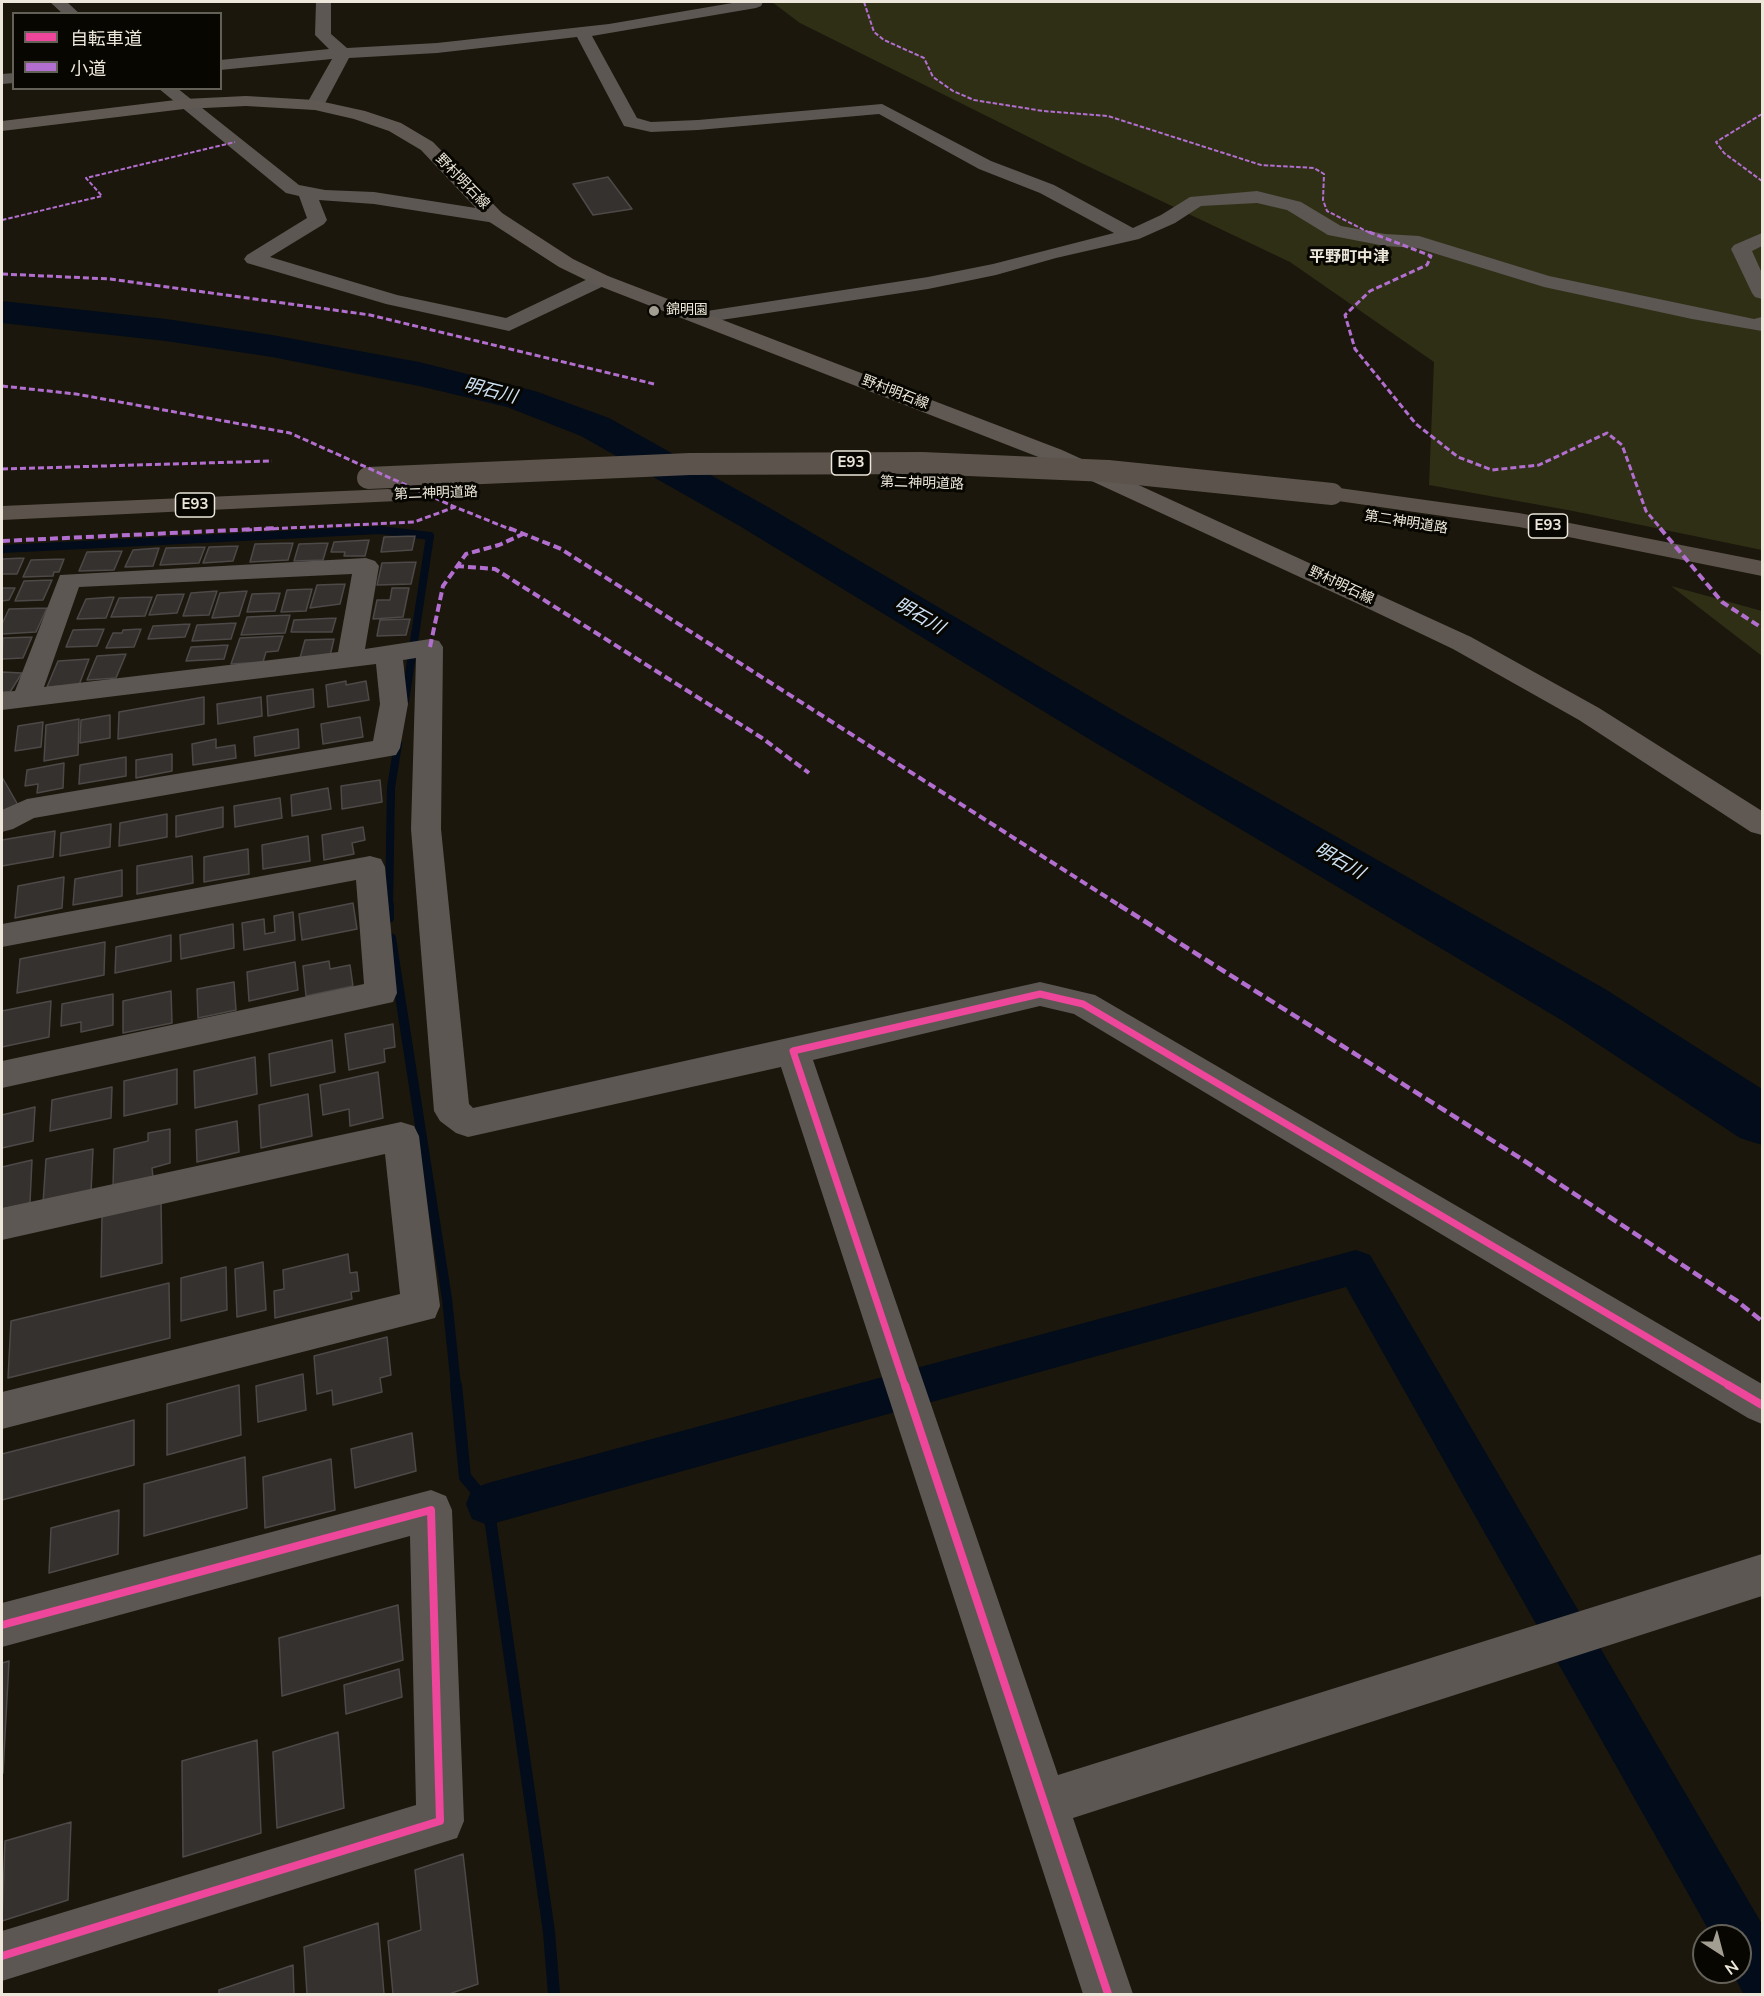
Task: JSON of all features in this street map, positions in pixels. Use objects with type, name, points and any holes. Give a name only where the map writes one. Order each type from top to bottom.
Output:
[{"type":"highway","name":"第二神明道路","points":[[2,494],[690,464],[922,463],[1108,471],[1332,494],[1519,520],[1762,569]]},
{"type":"highway","name":"第二神明道路","points":[[2,513],[713,483],[909,482],[1102,491],[1349,514],[1532,543],[1762,590]]},
{"type":"main road","name":"野村明石線","points":[[2,126],[184,104],[246,101],[315,105],[359,115],[395,127],[427,146],[495,217],[566,263],[600,280],[701,317],[1054,455],[1376,602],[1462,643],[1589,714],[1762,825]]},
{"type":"street","points":[[58,2],[70,12]]},
{"type":"street","points":[[323,2],[324,35],[343,53]]},
{"type":"street","points":[[222,65],[343,53],[437,48],[582,32],[674,19],[756,3],[754,2]]},
{"type":"street","points":[[582,32],[630,122],[651,127],[698,125],[882,109],[986,165],[1047,189],[1132,236]]},
{"type":"street","points":[[315,105],[343,53]]},
{"type":"street","points":[[168,90],[293,189],[325,196],[374,198],[495,217]]},
{"type":"street","points":[[307,192],[317,220],[254,259],[393,300],[509,325],[600,280]]},
{"type":"street","points":[[701,317],[928,283],[1132,236],[1168,219],[1197,201],[1257,197],[1294,206],[1335,231],[1385,240],[1419,242],[1544,281],[1759,326],[1762,323]]},
{"type":"street","points":[[1762,239],[1741,249],[1762,293]]},
{"type":"street","points":[[14,700],[69,580],[366,566],[350,659]]},
{"type":"street","points":[[14,700],[430,647],[426,829],[452,1111],[468,1123],[1040,994],[1083,1004],[1762,1405]]},
{"type":"street","points":[[2,822],[27,809],[386,748],[394,704],[389,654]]},
{"type":"street","points":[[2,935],[370,867],[381,993],[2,1075]]},
{"type":"street","points":[[793,1051],[1108,1995]]},
{"type":"street","points":[[2,1224],[401,1136],[421,1306],[2,1411]]},
{"type":"street","points":[[2,1625],[430,1510],[440,1821],[2,1956]]},
{"type":"street","points":[[1043,1804],[1762,1575]]},
{"type":"shaded area","points":[[772,2],[1762,2],[1762,550],[1573,511],[1429,485],[1434,362],[1290,262],[1077,161],[800,23]]},
{"type":"shaded area","points":[[1671,586],[1762,611],[1762,656]]},
{"type":"building","points":[[608,177],[632,209],[593,215],[573,184]]},
{"type":"building","points":[[415,536],[412,550],[381,552],[384,537]]},
{"type":"building","points":[[369,540],[365,556],[344,556],[345,552],[331,552],[334,542]]},
{"type":"building","points":[[293,543],[288,560],[250,562],[255,544]]},
{"type":"building","points":[[328,543],[323,560],[294,561],[299,544]]},
{"type":"building","points":[[238,546],[233,561],[203,563],[209,547]]},
{"type":"building","points":[[205,547],[199,563],[160,565],[166,548]]},
{"type":"building","points":[[159,548],[153,566],[125,567],[133,550]]},
{"type":"building","points":[[122,551],[114,570],[79,571],[87,552]]},
{"type":"building","points":[[24,558],[17,574],[2,574],[2,559]]},
{"type":"building","points":[[64,559],[59,572],[54,572],[53,576],[23,577],[31,560]]},
{"type":"building","points":[[416,562],[411,584],[377,585],[382,563]]},
{"type":"building","points":[[52,580],[43,600],[15,601],[24,581]]},
{"type":"building","points":[[345,584],[340,604],[310,608],[317,585]]},
{"type":"building","points":[[2,588],[15,588],[9,600],[2,601]]},
{"type":"building","points":[[392,588],[409,588],[403,617],[373,619],[377,600],[390,600]]},
{"type":"building","points":[[312,589],[306,611],[281,612],[287,590]]},
{"type":"building","points":[[217,591],[209,615],[183,616],[191,593]]},
{"type":"building","points":[[247,591],[239,616],[212,618],[220,593]]},
{"type":"building","points":[[280,593],[275,611],[247,612],[252,594]]},
{"type":"building","points":[[184,594],[177,613],[149,615],[157,595]]},
{"type":"building","points":[[114,597],[106,618],[77,619],[86,599]]},
{"type":"building","points":[[152,597],[145,616],[111,617],[119,598]]},
{"type":"building","points":[[47,608],[36,632],[2,634],[2,624],[9,609]]},
{"type":"building","points":[[290,615],[285,633],[241,635],[247,617]]},
{"type":"building","points":[[336,618],[332,632],[291,632],[294,620]]},
{"type":"building","points":[[410,619],[406,635],[377,636],[380,620]]},
{"type":"building","points":[[236,623],[231,639],[192,641],[197,625]]},
{"type":"building","points":[[190,624],[185,637],[148,639],[153,626]]},
{"type":"building","points":[[104,629],[97,646],[66,647],[73,630]]},
{"type":"building","points":[[141,629],[134,647],[106,648],[113,633]]},
{"type":"building","points":[[283,636],[278,651],[266,652],[263,662],[231,664],[240,638]]},
{"type":"building","points":[[32,637],[23,658],[2,659],[3,638]]},
{"type":"building","points":[[334,639],[330,656],[300,658],[305,640]]},
{"type":"building","points":[[228,645],[224,659],[186,661],[191,647]]},
{"type":"building","points":[[126,654],[116,678],[87,680],[97,656]]},
{"type":"building","points":[[89,659],[79,685],[47,687],[58,661]]},
{"type":"building","points":[[2,672],[22,673],[10,692],[2,692]]},
{"type":"building","points":[[346,681],[346,685],[366,681],[369,700],[328,707],[326,685]]},
{"type":"building","points":[[313,689],[314,707],[268,716],[267,696]]},
{"type":"building","points":[[204,697],[204,724],[118,739],[119,712]]},
{"type":"building","points":[[261,697],[262,716],[218,724],[217,704]]},
{"type":"building","points":[[110,715],[110,738],[80,743],[81,720]]},
{"type":"building","points":[[360,717],[363,737],[323,744],[321,724]]},
{"type":"building","points":[[79,719],[78,755],[44,761],[46,725]]},
{"type":"building","points":[[43,722],[41,747],[15,751],[18,726]]},
{"type":"building","points":[[298,729],[299,748],[255,756],[254,737]]},
{"type":"building","points":[[216,739],[216,748],[235,745],[236,758],[193,765],[192,744]]},
{"type":"building","points":[[172,754],[172,771],[136,778],[136,760]]},
{"type":"building","points":[[126,757],[126,776],[79,784],[80,765]]},
{"type":"building","points":[[64,763],[63,788],[37,793],[38,784],[25,786],[27,770]]},
{"type":"building","points":[[2,777],[18,805],[2,811]]},
{"type":"building","points":[[380,780],[382,802],[342,809],[341,786]]},
{"type":"building","points":[[328,788],[331,809],[292,816],[291,795]]},
{"type":"building","points":[[280,798],[282,818],[235,827],[234,806]]},
{"type":"building","points":[[223,807],[223,827],[176,837],[176,816]]},
{"type":"building","points":[[167,814],[167,837],[119,846],[120,823]]},
{"type":"building","points":[[111,824],[110,847],[60,856],[61,833]]},
{"type":"building","points":[[363,827],[365,840],[352,843],[354,854],[324,860],[322,835]]},
{"type":"building","points":[[55,831],[53,857],[2,866],[2,840]]},
{"type":"building","points":[[308,836],[310,861],[263,869],[262,845]]},
{"type":"building","points":[[248,849],[249,874],[204,882],[204,857]]},
{"type":"building","points":[[192,856],[193,883],[137,894],[137,866]]},
{"type":"building","points":[[122,870],[122,896],[73,905],[75,879]]},
{"type":"building","points":[[64,877],[62,908],[15,918],[18,886]]},
{"type":"building","points":[[353,903],[357,929],[302,940],[299,914]]},
{"type":"building","points":[[293,912],[295,940],[244,950],[242,923],[264,919],[265,934],[275,932],[274,916]]},
{"type":"building","points":[[233,924],[234,948],[181,959],[180,935]]},
{"type":"building","points":[[171,935],[171,961],[115,973],[116,947]]},
{"type":"building","points":[[105,942],[104,975],[17,993],[20,959]]},
{"type":"building","points":[[329,961],[330,969],[350,965],[353,986],[306,996],[303,966]]},
{"type":"building","points":[[295,962],[298,990],[249,1001],[247,972]]},
{"type":"building","points":[[234,982],[236,1010],[198,1018],[197,989]]},
{"type":"building","points":[[171,991],[172,1023],[123,1033],[123,1001]]},
{"type":"building","points":[[113,994],[113,1025],[81,1032],[81,1022],[61,1026],[62,1004]]},
{"type":"building","points":[[51,1001],[49,1037],[2,1047],[2,1011]]},
{"type":"building","points":[[393,1024],[395,1047],[384,1049],[385,1062],[349,1070],[345,1034]]},
{"type":"building","points":[[332,1040],[335,1072],[271,1086],[269,1054]]},
{"type":"building","points":[[255,1057],[257,1094],[195,1108],[194,1071]]},
{"type":"building","points":[[177,1069],[177,1104],[124,1116],[124,1081]]},
{"type":"building","points":[[378,1072],[383,1118],[350,1126],[349,1109],[323,1115],[320,1085]]},
{"type":"building","points":[[112,1087],[111,1118],[50,1131],[52,1100]]},
{"type":"building","points":[[308,1094],[312,1136],[261,1148],[259,1105]]},
{"type":"building","points":[[35,1107],[33,1141],[2,1148],[2,1115]]},
{"type":"building","points":[[237,1121],[239,1152],[197,1162],[196,1130]]},
{"type":"building","points":[[170,1129],[170,1163],[152,1168],[153,1177],[113,1187],[114,1149],[148,1141],[148,1133]]},
{"type":"building","points":[[93,1149],[91,1193],[43,1203],[46,1159]]},
{"type":"building","points":[[32,1160],[30,1203],[2,1209],[2,1167]]},
{"type":"building","points":[[161,1200],[162,1263],[101,1277],[102,1214]]},
{"type":"building","points":[[348,1254],[350,1273],[357,1272],[359,1291],[351,1292],[352,1299],[275,1318],[274,1291],[284,1289],[283,1270]]},
{"type":"building","points":[[263,1262],[266,1310],[237,1317],[235,1269]]},
{"type":"building","points":[[226,1267],[227,1310],[181,1321],[181,1278]]},
{"type":"building","points":[[169,1283],[170,1338],[8,1378],[11,1321]]},
{"type":"building","points":[[387,1337],[391,1375],[380,1378],[382,1392],[333,1405],[332,1390],[317,1394],[314,1356]]},
{"type":"building","points":[[303,1374],[306,1410],[258,1422],[256,1386]]},
{"type":"building","points":[[239,1385],[241,1435],[167,1455],[167,1404]]},
{"type":"building","points":[[134,1420],[134,1465],[2,1500],[2,1454]]},
{"type":"building","points":[[412,1433],[416,1471],[355,1488],[351,1449]]},
{"type":"building","points":[[245,1457],[247,1508],[144,1536],[144,1484]]},
{"type":"building","points":[[331,1459],[335,1510],[265,1528],[263,1477]]},
{"type":"building","points":[[119,1510],[118,1554],[49,1573],[51,1528]]},
{"type":"building","points":[[398,1605],[403,1660],[282,1696],[279,1638]]},
{"type":"building","points":[[9,1661],[3,1773],[2,1774],[2,1663]]},
{"type":"building","points":[[399,1669],[402,1697],[346,1714],[344,1685]]},
{"type":"building","points":[[338,1732],[344,1808],[277,1828],[273,1752]]},
{"type":"building","points":[[257,1740],[261,1833],[183,1857],[182,1761]]},
{"type":"building","points":[[71,1822],[68,1900],[2,1921],[5,1841]]},
{"type":"building","points":[[463,1854],[478,1984],[449,1994],[393,1994],[388,1941],[421,1930],[415,1870]]},
{"type":"building","points":[[378,1923],[384,1994],[307,1994],[304,1947]]},
{"type":"building","points":[[293,1965],[294,1994],[219,1994],[219,1990]]},
{"type":"waterway","name":"明石川","points":[[2,312],[166,330],[272,346],[419,374],[521,399],[595,427],[753,516],[1102,725],[1584,1005],[1762,1120]]},
{"type":"waterway","points":[[2,549],[380,530],[430,536],[405,701]]},
{"type":"waterway","points":[[389,907],[391,788],[398,744]]},
{"type":"waterway","points":[[389,907],[389,918]]},
{"type":"waterway","points":[[391,938],[447,1299],[456,1386]]},
{"type":"waterway","points":[[488,1504],[1356,1267],[1762,1974]]},
{"type":"waterway","points":[[456,1385],[465,1477],[488,1504],[549,1932],[554,1994]]},
{"type":"marked path","points":[[864,2],[874,32],[884,40],[924,58],[933,77],[953,91],[974,100],[1043,111],[1108,116],[1261,165],[1314,168],[1324,174],[1323,200],[1327,211],[1385,240],[1431,256],[1427,265],[1370,291],[1345,315],[1355,349],[1416,424],[1458,457],[1492,470],[1539,465],[1607,433],[1622,445],[1646,511],[1722,602],[1762,628]]},
{"type":"marked path","points":[[1762,114],[1716,142],[1724,153],[1762,181]]},
{"type":"marked path","points":[[2,220],[102,196],[86,178],[235,142]]},
{"type":"marked path","points":[[2,274],[110,279],[370,315],[654,384]]},
{"type":"marked path","points":[[2,386],[76,394],[290,433],[455,507],[561,549],[929,785],[1520,1158],[1737,1301],[1762,1321]]},
{"type":"marked path","points":[[2,469],[272,461]]},
{"type":"marked path","points":[[2,541],[414,522],[455,507]]},
{"type":"marked path","points":[[430,647],[443,586],[466,554],[499,545],[523,534]]},
{"type":"marked path","points":[[456,566],[495,569],[762,738],[809,773]]},
{"type":"cycle path","points":[[1108,1994],[793,1051],[1040,994],[1083,1004],[1762,1405]]},
{"type":"cycle path","points":[[2,1625],[431,1510],[440,1821],[2,1956]]},
{"type":"place","name":"錦明園","points":[[654,311]]},
{"type":"district","name":"平野町中津","points":[[1349,258]]}]
